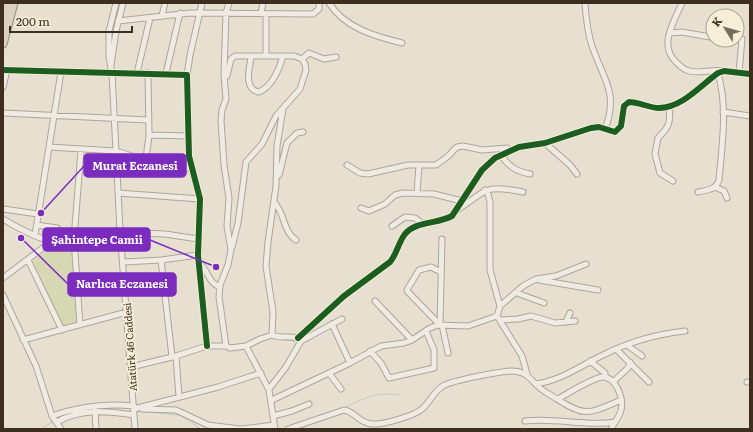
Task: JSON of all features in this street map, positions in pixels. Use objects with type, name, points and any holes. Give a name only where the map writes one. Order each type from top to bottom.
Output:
[{"type":"highway","points":[[3,22],[8,3]]},
{"type":"highway","points":[[3,44],[14,3]]},
{"type":"street","points":[[111,65],[109,57],[109,31],[116,3]]},
{"type":"street","points":[[111,65],[122,3]]},
{"type":"street","points":[[162,16],[165,3]]},
{"type":"street","points":[[202,3],[190,55],[188,75],[189,156],[200,199],[198,255],[207,346]]},
{"type":"street","points":[[228,3],[226,13],[226,99],[222,110],[221,121],[224,165],[229,198],[227,230],[231,250]]},
{"type":"street","points":[[263,3],[266,56]]},
{"type":"street","points":[[118,21],[200,12],[313,14],[319,9],[319,3]]},
{"type":"street","points":[[329,3],[338,15],[356,27],[402,43]]},
{"type":"street","points":[[585,3],[586,28],[592,46],[610,87],[610,115],[605,129]]},
{"type":"street","points":[[682,3],[670,33],[667,45],[670,54],[681,67],[690,72],[715,70],[750,74]]},
{"type":"street","points":[[166,73],[180,13]]},
{"type":"street","points":[[137,73],[150,18]]},
{"type":"street","points":[[670,33],[682,32],[705,36]]},
{"type":"street","points":[[739,73],[741,48]]},
{"type":"street","points":[[302,59],[309,53],[324,59],[336,57]]},
{"type":"street","points":[[251,57],[249,81],[252,88],[258,92],[263,90],[268,85],[278,69],[282,56]]},
{"type":"street","points":[[225,87],[232,57],[294,56],[302,59],[306,66],[302,83],[296,95],[276,116],[262,144],[246,162],[238,223],[228,266],[220,287],[220,311],[226,346]]},
{"type":"street","name":"Atatürk 46 Caddesi","points":[[111,65],[120,231],[124,262],[135,410],[135,429]]},
{"type":"street","points":[[3,87],[5,70],[166,73],[188,75]]},
{"type":"street","points":[[269,389],[286,368],[299,340],[344,296],[390,262],[395,256],[404,235],[423,224],[445,220],[452,216],[482,170],[501,155],[511,151],[545,143],[579,130],[591,128],[605,129],[615,132],[621,126],[624,106],[629,102],[651,108],[669,107],[685,100],[718,73],[724,71]]},
{"type":"street","points":[[35,235],[61,72]]},
{"type":"street","points":[[146,160],[149,135],[148,73]]},
{"type":"street","points":[[716,187],[719,180],[723,112],[721,84],[718,73]]},
{"type":"street","points":[[669,107],[670,120],[665,133],[658,138],[655,154],[660,174],[673,181]]},
{"type":"street","points":[[272,335],[274,312],[266,266],[276,186],[277,154],[283,109]]},
{"type":"street","points":[[723,112],[750,116]]},
{"type":"street","points":[[3,113],[55,117],[114,117],[148,120]]},
{"type":"street","points":[[276,186],[288,140],[296,133],[303,132]]},
{"type":"street","points":[[149,135],[189,136]]},
{"type":"street","points":[[545,143],[570,165],[577,174]]},
{"type":"street","points":[[347,164],[360,173],[368,174],[402,166],[436,165],[457,147],[463,146],[482,150],[508,148],[511,151]]},
{"type":"street","points":[[49,147],[116,151],[146,160],[192,169]]},
{"type":"street","points":[[80,325],[74,239],[81,150]]},
{"type":"street","points":[[501,155],[511,167],[518,171],[530,174]]},
{"type":"street","points":[[417,193],[419,165]]},
{"type":"street","points":[[698,192],[716,187],[724,191],[727,198]]},
{"type":"street","points":[[456,210],[485,190],[501,188],[523,192]]},
{"type":"street","points":[[485,190],[488,194],[490,202],[490,270],[500,306],[499,318],[522,356],[527,374],[536,384],[558,399],[573,409],[585,413],[593,412],[621,400]]},
{"type":"street","points":[[118,193],[200,199]]},
{"type":"street","points":[[361,208],[369,211],[385,204],[395,195],[403,193],[417,193],[462,200]]},
{"type":"street","points":[[274,202],[282,214],[288,233],[296,240]]},
{"type":"street","points":[[3,209],[38,214]]},
{"type":"street","points":[[392,226],[405,217],[415,218],[423,224]]},
{"type":"street","points":[[3,219],[35,235],[52,241],[74,239],[120,231],[165,234],[198,239]]},
{"type":"street","points":[[37,225],[57,228]]},
{"type":"street","points":[[442,239],[441,325],[448,353]]},
{"type":"street","points":[[3,278],[52,241]]},
{"type":"street","points":[[124,262],[162,260],[198,255]]},
{"type":"street","points":[[28,260],[62,330]]},
{"type":"street","points":[[162,260],[179,397]]},
{"type":"street","points":[[199,263],[204,268],[211,282],[220,287]]},
{"type":"street","points":[[500,306],[523,286],[536,279],[556,276],[586,264]]},
{"type":"street","points":[[441,272],[431,267],[419,270],[407,290],[441,325]]},
{"type":"street","points":[[536,279],[598,290]]},
{"type":"street","points":[[517,292],[544,303]]},
{"type":"street","points":[[3,295],[38,373],[52,416],[62,429]]},
{"type":"street","points":[[375,301],[412,340]]},
{"type":"street","points":[[23,340],[127,312]]},
{"type":"street","points":[[566,322],[570,313]]},
{"type":"street","points":[[272,400],[350,363],[381,346],[412,340],[426,331],[441,325],[468,326],[499,318],[518,319],[531,316],[555,323],[575,321]]},
{"type":"street","points":[[131,367],[174,357],[207,346],[226,346],[230,348],[246,346],[260,338],[272,335],[276,337],[289,336],[299,340],[342,319]]},
{"type":"street","points":[[332,324],[350,363]]},
{"type":"street","points":[[370,351],[381,363],[389,378],[434,368],[434,350],[426,331]]},
{"type":"street","points":[[536,384],[554,381],[590,361],[627,345],[662,334],[685,331]]},
{"type":"street","points":[[627,345],[642,356]]},
{"type":"street","points":[[57,422],[79,413],[96,411],[176,410],[208,425],[241,429],[274,427],[272,400],[269,389],[246,346]]},
{"type":"street","points":[[616,349],[649,382]]},
{"type":"street","points":[[590,361],[605,373],[605,377]]},
{"type":"street","points":[[613,382],[628,368],[630,362]]},
{"type":"street","points":[[288,429],[344,410],[353,413],[358,420],[373,427],[416,413],[423,408],[444,385],[500,372],[515,371],[527,374]]},
{"type":"street","points":[[52,416],[75,408],[112,404],[135,410],[261,373]]},
{"type":"street","points":[[329,373],[341,389]]},
{"type":"street","points":[[558,399],[597,378],[605,377],[613,382],[621,395],[622,410],[611,429]]},
{"type":"street","points":[[273,416],[292,411],[309,404]]},
{"type":"street","points":[[96,411],[96,429]]},
{"type":"street","points":[[526,421],[559,420],[599,425],[615,422]]},
{"type":"green space","points":[[73,243],[78,322],[62,326],[33,261],[51,247]]},
{"type":"waterway","points":[[343,408],[377,395],[399,395]]},
{"type":"waterway","points":[[95,409],[122,411]]},
{"type":"waterway","points":[[137,412],[143,411]]},
{"type":"waterway","points":[[147,412],[180,415],[201,429]]},
{"type":"waterway","points":[[58,418],[65,416]]},
{"type":"waterway","points":[[41,429],[54,421]]},
{"type":"cycle path","points":[[3,70],[187,75],[189,156],[200,199],[198,255],[207,346]]},
{"type":"cycle path","points":[[298,338],[344,296],[390,262],[403,237],[410,230],[415,227],[452,216],[482,170],[495,158],[519,147],[545,143],[591,128],[599,127],[615,132],[621,126],[624,106],[629,102],[655,108],[667,107],[676,104],[691,95],[718,73],[724,71],[750,74]]},
{"type":"place","name":"Murat Eczanesi","points":[[41,213]]},
{"type":"place","name":"Narlıca Eczanesi","points":[[21,238]]},
{"type":"place","name":"Şahintepe Camii","points":[[216,267]]}]
